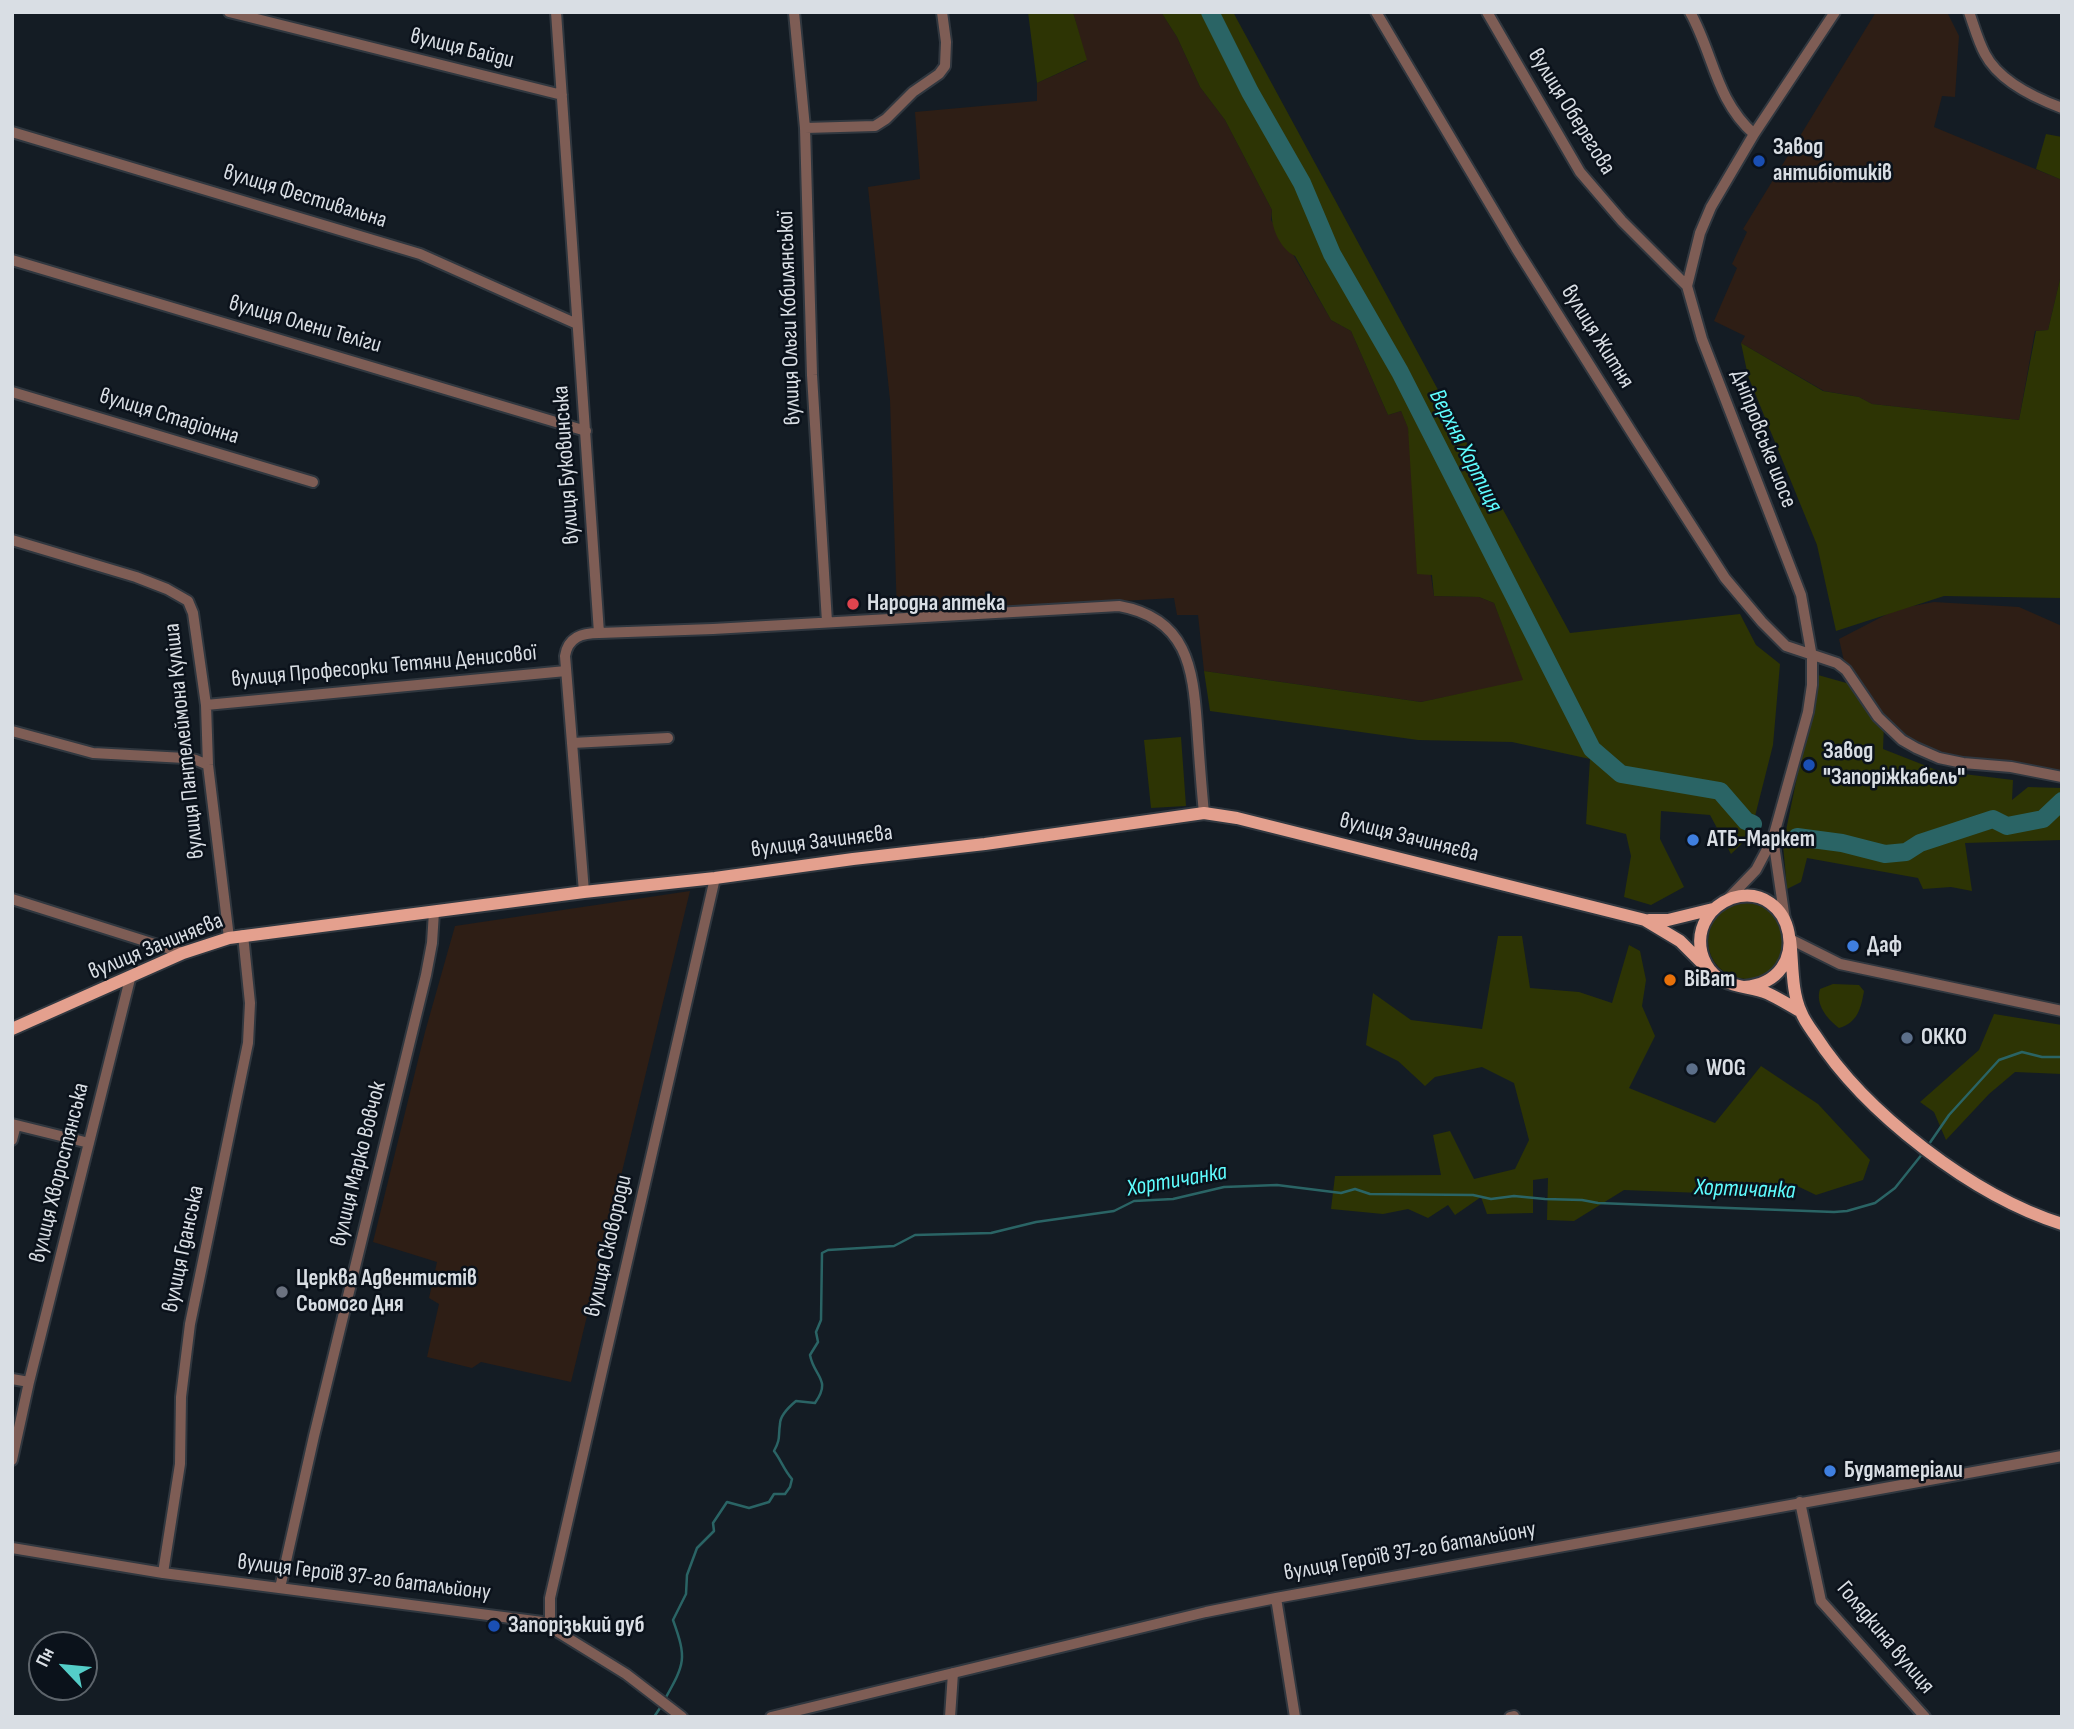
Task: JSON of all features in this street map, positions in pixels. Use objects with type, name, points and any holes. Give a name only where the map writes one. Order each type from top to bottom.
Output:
[{"type":"main road","name":"вулиця Зачиняєва","points":[[12,1029],[184,953],[243,935],[985,845],[1203,813],[1250,821],[1645,920]]},
{"type":"main road","points":[[1645,920],[1668,920],[1714,908],[1738,897],[1756,898],[1773,906],[1785,920],[1790,939],[1800,1012]]},
{"type":"main road","points":[[1710,971],[1701,954],[1700,934],[1714,908]]},
{"type":"main road","points":[[1645,920],[1680,941],[1726,983],[1767,993],[1800,1012],[1849,1081],[1909,1136],[1937,1157],[2002,1197],[2045,1219],[2062,1224]]},
{"type":"main road","points":[[1744,987],[1762,984],[1778,973],[1788,957],[1790,939]]},
{"type":"street","name":"вулиця Байди","points":[[229,12],[562,95]]},
{"type":"street","name":"вулиця Буковинська","points":[[556,12],[599,632]]},
{"type":"street","name":"вулиця Ольги Кобилянської","points":[[794,12],[805,128],[812,375],[827,622]]},
{"type":"street","points":[[805,128],[875,127],[886,119],[945,66],[946,42],[942,12]]},
{"type":"street","name":"вулиця Житня","points":[[1376,12],[1516,248],[1725,578],[1779,640],[1786,646],[1812,657],[1837,663],[1846,670],[1878,717],[1902,740],[1916,748],[1939,758],[1963,763],[2011,767],[2062,778]]},
{"type":"street","name":"вулиця Оберегова","points":[[1487,12],[1580,172],[1622,221],[1687,286]]},
{"type":"street","points":[[1690,12],[1729,105],[1739,121],[1754,134]]},
{"type":"street","name":"Дніпровське шосе","points":[[1728,900],[1756,870],[1773,838],[1808,712],[1812,657],[1801,595],[1702,340],[1687,286],[1700,233],[1711,206],[1754,134],[1835,12]]},
{"type":"street","points":[[1969,12],[1986,56],[1999,70],[2039,99],[2062,108]]},
{"type":"street","name":"вулиця Фестивальна","points":[[12,132],[420,254],[577,324]]},
{"type":"street","name":"вулиця Олени Теліги","points":[[12,260],[586,431]]},
{"type":"street","name":"вулиця Стадіонна","points":[[12,392],[313,482]]},
{"type":"street","name":"вулиця Пантелеймона Куліша","points":[[12,540],[136,577],[188,601],[193,613],[206,705],[208,765],[229,938]]},
{"type":"street","points":[[583,892],[565,656],[568,645],[580,635],[599,632],[713,629],[1119,606],[1132,608],[1157,620],[1184,648],[1194,679],[1203,813]]},
{"type":"street","name":"вулиця Професорки Тетяни Денисової","points":[[206,705],[566,671]]},
{"type":"street","points":[[12,731],[93,753],[185,758],[208,765]]},
{"type":"street","points":[[572,743],[668,738]]},
{"type":"street","points":[[1773,838],[1785,920]]},
{"type":"street","name":"вулиця Сковороди","points":[[550,1623],[550,1598],[715,878]]},
{"type":"street","points":[[12,899],[184,953]]},
{"type":"street","name":"вулиця Марко Вовчок","points":[[280,1588],[314,1436],[416,1018],[432,943],[434,912]]},
{"type":"street","name":"вулиця Гданська","points":[[163,1573],[180,1464],[181,1397],[190,1324],[248,1043],[250,1003],[243,935]]},
{"type":"street","points":[[1790,939],[1840,964],[2062,1011]]},
{"type":"street","name":"вулиця Хворостянська","points":[[12,1460],[130,979]]},
{"type":"street","points":[[12,1140],[14,1124],[89,1143]]},
{"type":"street","points":[[12,1379],[29,1382]]},
{"type":"street","name":"вулиця Героїв 37-го батальйону","points":[[771,1717],[1206,1612],[2062,1456]]},
{"type":"street","name":"Голядкина вулиця","points":[[1800,1502],[1821,1601],[1925,1717]]},
{"type":"street","name":"вулиця Героїв 37-го батальйону","points":[[12,1548],[163,1573],[550,1623]]},
{"type":"street","points":[[1276,1598],[1295,1717]]},
{"type":"street","points":[[550,1623],[565,1637],[626,1674],[679,1714]]},
{"type":"street","points":[[950,1717],[953,1673]]},
{"type":"shaded area","points":[[1073,12],[1161,12],[1177,37],[1200,87],[1225,120],[1272,210],[1271,220],[1331,320],[1351,331],[1388,415],[1401,411],[1408,427],[1434,596],[1479,597],[1494,603],[1524,681],[1421,702],[1204,671],[1198,615],[1177,615],[1174,598],[897,614],[890,400],[868,187],[920,179],[915,112],[1037,101],[1037,83],[1086,61]]},
{"type":"shaded area","points":[[1876,12],[1948,14],[1959,36],[1955,97],[1942,96],[1934,127],[2062,180],[2062,271],[2048,330],[2035,331],[2019,420],[1872,404],[1859,397],[1824,391],[1741,343],[1745,336],[1714,321],[1737,268],[1732,264],[1747,232],[1743,229]]},
{"type":"shaded area","points":[[1934,602],[2019,607],[2062,626],[2062,778],[1963,763],[1902,740],[1846,670],[1839,639],[1897,609]]},
{"type":"shaded area","points":[[690,891],[571,1382],[481,1362],[472,1368],[427,1357],[439,1304],[429,1298],[437,1262],[373,1242],[425,1032],[455,926]]},
{"type":"green space","points":[[1028,12],[1073,12],[1087,60],[1037,83]]},
{"type":"green space","points":[[1161,12],[1233,12],[1570,633],[1740,614],[1756,645],[1780,664],[1773,745],[1750,836],[1731,854],[1710,815],[1661,811],[1660,839],[1684,887],[1651,905],[1624,897],[1631,856],[1626,834],[1586,824],[1590,759],[1512,742],[1418,740],[1210,711],[1204,671],[1421,702],[1523,680],[1494,603],[1479,597],[1434,596],[1432,575],[1417,574],[1408,428],[1401,411],[1388,415],[1351,331],[1331,320],[1295,256],[1281,243],[1273,223],[1272,210],[1225,120],[1200,87],[1177,37]]},
{"type":"green space","points":[[2046,134],[2062,137],[2062,180],[2036,169]]},
{"type":"green space","points":[[2062,271],[2062,598],[1944,596],[1836,631],[1817,545],[1748,376],[1741,343],[1823,391],[1859,397],[1872,404],[2019,420],[2036,331],[2048,330]]},
{"type":"green space","points":[[1818,675],[1857,686],[1884,723],[1883,749],[1939,771],[2013,780],[2012,800],[2028,787],[2062,788],[2062,840],[1965,843],[1972,891],[1951,887],[1923,889],[1918,878],[1807,858],[1801,882],[1787,889],[1783,845]]},
{"type":"green space","points":[[1181,737],[1186,806],[1151,808],[1144,740]]},
{"type":"green space","points":[[1746,903],[1761,906],[1773,914],[1781,926],[1784,941],[1781,956],[1773,968],[1761,976],[1746,979],[1731,976],[1719,968],[1711,956],[1708,941],[1711,926],[1719,914],[1731,906]]},
{"type":"green space","points":[[1498,936],[1522,936],[1530,988],[1579,992],[1612,1003],[1629,945],[1640,951],[1646,980],[1642,1006],[1655,1036],[1629,1088],[1715,1123],[1761,1066],[1818,1104],[1870,1160],[1863,1180],[1816,1195],[1793,1184],[1702,1193],[1624,1190],[1574,1221],[1547,1220],[1548,1178],[1533,1180],[1533,1213],[1487,1214],[1481,1197],[1455,1215],[1448,1205],[1428,1218],[1408,1209],[1383,1214],[1331,1209],[1335,1176],[1441,1175],[1433,1135],[1450,1131],[1474,1179],[1515,1169],[1529,1140],[1514,1083],[1482,1067],[1435,1077],[1425,1086],[1398,1061],[1366,1045],[1373,993],[1411,1020],[1482,1029]]},
{"type":"green space","points":[[1833,984],[1859,985],[1864,991],[1854,1019],[1839,1028],[1826,1016],[1819,1000],[1820,989]]},
{"type":"green space","points":[[1994,1014],[2062,1025],[2062,1074],[2015,1072],[1989,1094],[1946,1140],[1934,1112],[1920,1102],[1979,1050]]},
{"type":"waterway","name":"Верхня Хортиця","points":[[1210,12],[1250,92],[1302,183],[1332,254],[1400,372],[1592,749],[1621,774],[1720,791],[1746,821],[1753,824]]},
{"type":"waterway","name":"Верхня Хортиця","points":[[1801,838],[1797,837],[1842,843],[1885,854],[1906,852],[1920,843],[1993,819],[2007,826],[2043,819],[2062,801]]},
{"type":"waterway","name":"Хортичанка","points":[[1927,1147],[1949,1115],[1999,1060],[2022,1052],[2042,1057],[2062,1057]]},
{"type":"waterway","name":"Хортичанка","points":[[665,1699],[682,1661],[673,1620],[686,1594],[687,1575],[697,1548],[714,1531],[713,1523],[727,1502],[749,1508],[769,1502],[774,1494],[785,1494],[790,1487],[792,1479],[774,1451],[780,1421],[786,1411],[796,1401],[815,1403],[822,1388],[810,1355],[818,1342],[816,1332],[821,1320],[822,1253],[828,1250],[894,1246],[915,1235],[991,1233],[1036,1222],[1114,1211],[1134,1201],[1173,1199],[1224,1187],[1277,1185],[1341,1193],[1355,1189],[1370,1194],[1473,1195],[1491,1199],[1514,1196],[1598,1203],[1847,1211],[1875,1203],[1895,1188],[1923,1153]]},
{"type":"waterway","name":"Хортичанка","points":[[654,1717],[662,1705]]},
{"type":"place","name":"Завод антибіотиків","points":[[1759,161]]},
{"type":"place","name":"Народна аптека","points":[[853,604]]},
{"type":"place","name":"Завод \"Запоріжкабель\"","points":[[1809,765]]},
{"type":"place","name":"АТБ-Маркет","points":[[1693,840]]},
{"type":"place","name":"Даф","points":[[1853,946]]},
{"type":"place","name":"ВіВат","points":[[1670,980]]},
{"type":"place","name":"ОККО","points":[[1907,1038]]},
{"type":"place","name":"WOG","points":[[1692,1069]]},
{"type":"place","name":"Церква Адвентистів Сьомого Дня","points":[[282,1292]]},
{"type":"place","name":"Будматеріали","points":[[1830,1471]]},
{"type":"place","name":"Запорізький дуб","points":[[494,1626]]}]
